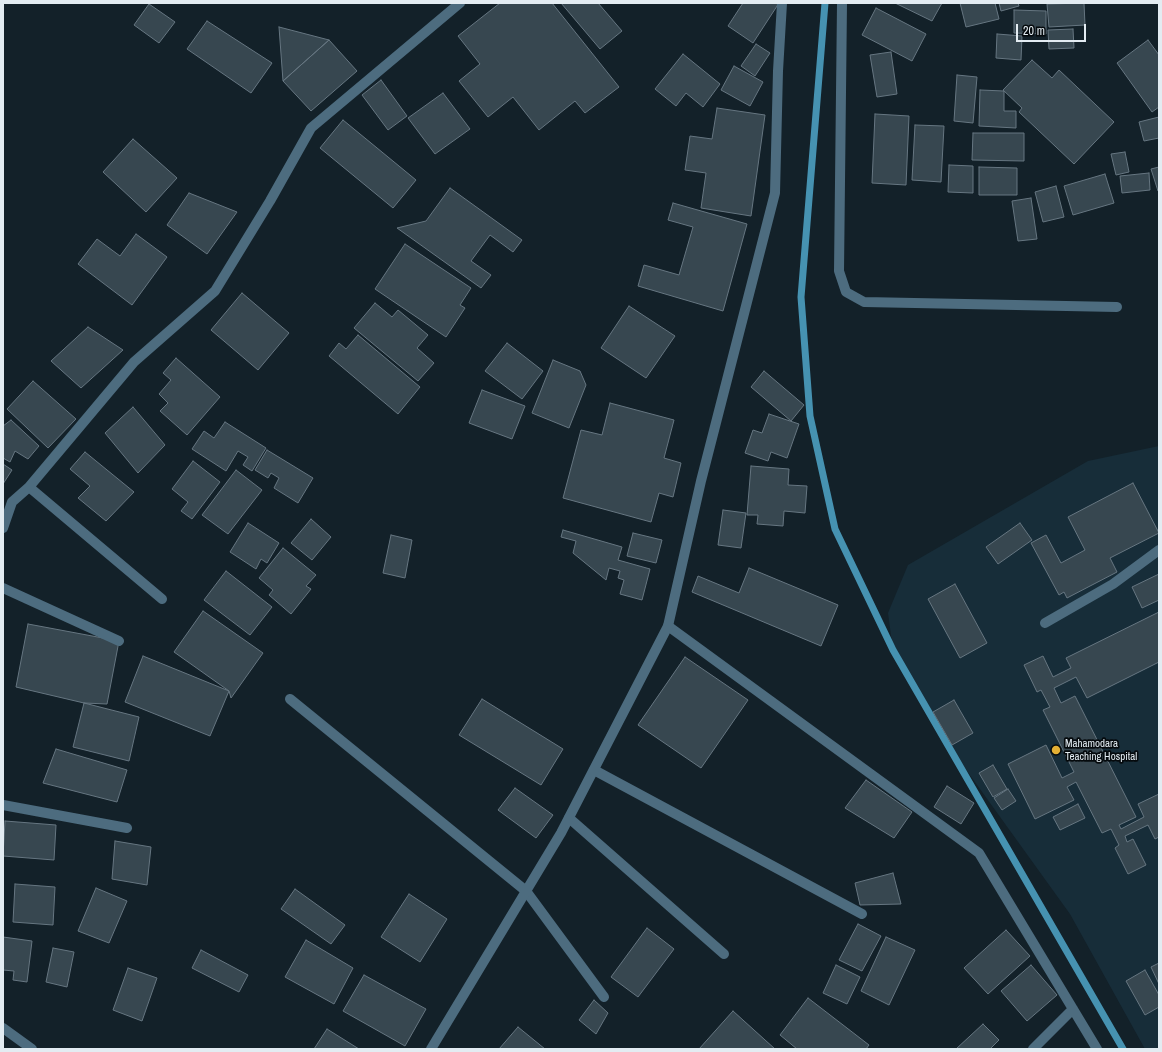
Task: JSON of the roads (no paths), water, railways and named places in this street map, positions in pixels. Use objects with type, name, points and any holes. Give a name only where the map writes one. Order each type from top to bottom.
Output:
[{"type":"street","points":[[3,528],[12,502],[29,487],[134,362],[215,291],[270,201],[311,128],[460,3]]},
{"type":"street","points":[[431,1049],[569,818],[668,626],[701,481],[775,193],[778,71],[782,3]]},
{"type":"street","points":[[842,3],[839,271],[846,292],[864,302],[1117,307]]},
{"type":"street","points":[[29,487],[162,599]]},
{"type":"street","points":[[1045,623],[1113,584],[1159,550]]},
{"type":"street","points":[[3,588],[119,641]]},
{"type":"street","points":[[668,626],[979,853],[1097,1049]]},
{"type":"street","points":[[290,699],[526,892],[604,997]]},
{"type":"street","points":[[594,770],[862,914]]},
{"type":"street","points":[[3,805],[128,828]]},
{"type":"street","points":[[569,818],[724,954]]},
{"type":"street","points":[[1033,1049],[1073,1009]]},
{"type":"street","points":[[3,1028],[32,1049]]},
{"type":"waterway","points":[[825,3],[801,297],[810,416],[835,529],[893,650],[1123,1049]]},
{"type":"place","name":"Mahamodara Teaching Hospital","points":[[1056,750]]}]
